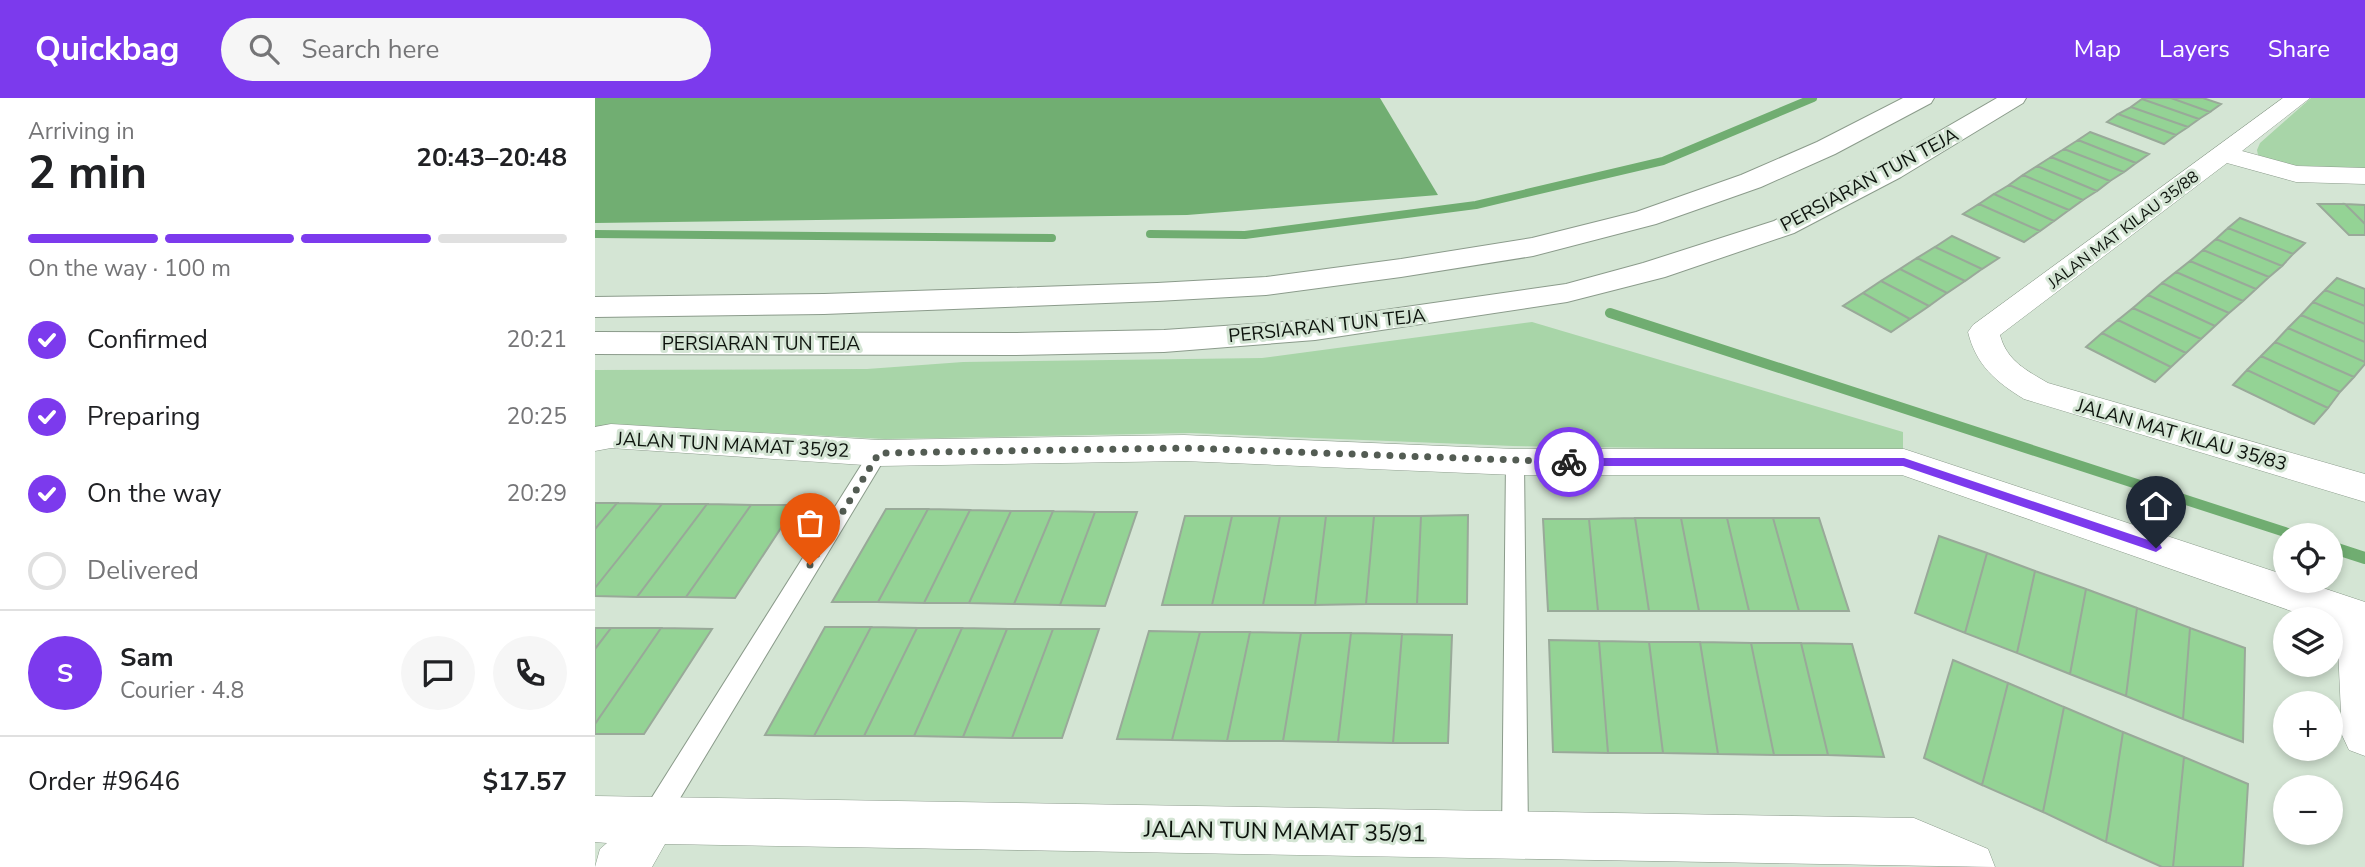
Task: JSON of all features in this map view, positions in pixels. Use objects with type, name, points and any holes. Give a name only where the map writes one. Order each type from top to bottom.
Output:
[{"type":"main road","name":"PERSIARAN TUN TEJA","points":[[595,307],[824,304],[1157,292],[1266,286],[1401,268],[1533,247],[1646,218],[1751,181],[1826,148],[1922,98]]},
{"type":"main road","name":"PERSIARAN TUN TEJA","points":[[596,343],[1016,344],[1164,341],[1315,330],[1567,293],[1654,270],[1784,226],[1891,171],[2014,98]]},
{"type":"street","name":"JALAN MAT KILAU 35/88","points":[[2003,371],[1987,351],[1984,332],[2298,98]]},
{"type":"street","points":[[2224,154],[2296,174],[2365,176]]},
{"type":"street","name":"JALAN MAT KILAU 35/83","points":[[2003,371],[2036,391],[2365,488]]},
{"type":"street","name":"JALAN TUN MAMAT 35/92","points":[[595,439],[611,436],[879,453],[1184,448],[1515,462],[1904,462],[2361,617],[2365,735]]},
{"type":"street","name":"JALAN TUN MAMAT 35/91","points":[[595,819],[1516,851],[1914,842],[1970,867]]},
{"type":"street","points":[[618,867],[632,853],[652,820]]},
{"type":"lane","points":[[652,820],[879,453]]},
{"type":"lane","points":[[1515,462],[1516,851]]},
{"type":"green space","points":[[595,98],[1380,98],[1438,195],[1187,215],[595,223]]},
{"type":"green space","points":[[2311,98],[2365,98],[2365,169],[2289,165],[2258,155],[2260,143]]},
{"type":"green space","points":[[1532,322],[1903,432],[1903,451],[1513,446],[1190,433],[885,439],[619,425],[595,430],[595,370],[867,369],[963,362],[1262,358]]},
{"type":"building","points":[[2171,98],[2210,112],[2199,119],[2142,99]]},
{"type":"building","points":[[2171,98],[2203,98],[2221,104],[2210,112]]},
{"type":"building","points":[[2142,99],[2199,119],[2188,127],[2131,107]]},
{"type":"building","points":[[2131,107],[2188,127],[2176,135],[2118,114]]},
{"type":"building","points":[[2118,114],[2176,135],[2164,144],[2107,122]]},
{"type":"building","points":[[2090,132],[2149,154],[2136,163],[2078,140]]},
{"type":"building","points":[[2078,140],[2136,163],[2124,172],[2064,149]]},
{"type":"building","points":[[2064,149],[2124,172],[2110,181],[2051,157]]},
{"type":"building","points":[[2051,157],[2110,181],[2097,191],[2037,166]]},
{"type":"building","points":[[2037,166],[2097,191],[2083,200],[2023,175]]},
{"type":"building","points":[[2023,175],[2083,200],[2069,210],[2009,185]]},
{"type":"building","points":[[2009,185],[2069,210],[2054,221],[1994,194]]},
{"type":"building","points":[[1994,194],[2054,221],[2040,231],[1979,204]]},
{"type":"building","points":[[1979,204],[2040,231],[2024,242],[1963,214]]},
{"type":"building","points":[[2318,204],[2345,204],[2365,224],[2365,235],[2349,235]]},
{"type":"building","points":[[2345,204],[2365,205],[2365,224]]},
{"type":"building","points":[[2240,218],[2305,243],[2293,254],[2228,228]]},
{"type":"building","points":[[2228,228],[2293,254],[2282,266],[2216,239]]},
{"type":"building","points":[[1952,236],[1999,258],[1982,269],[1935,247]]},
{"type":"building","points":[[2216,239],[2282,266],[2269,277],[2203,250]]},
{"type":"building","points":[[1935,247],[1982,269],[1965,281],[1917,258]]},
{"type":"building","points":[[2203,250],[2269,277],[2256,289],[2190,261]]},
{"type":"building","points":[[1917,258],[1965,281],[1947,293],[1900,269]]},
{"type":"building","points":[[2190,261],[2256,289],[2243,301],[2176,272]]},
{"type":"building","points":[[1900,269],[1947,293],[1929,306],[1881,281]]},
{"type":"building","points":[[2176,272],[2243,301],[2229,313],[2162,283]]},
{"type":"building","points":[[2337,278],[2365,289],[2365,306],[2325,290]]},
{"type":"building","points":[[1881,281],[1929,306],[1910,319],[1863,293]]},
{"type":"building","points":[[2162,283],[2229,313],[2215,326],[2148,295]]},
{"type":"building","points":[[2325,290],[2365,306],[2365,324],[2313,302]]},
{"type":"building","points":[[1863,293],[1910,319],[1891,332],[1843,306]]},
{"type":"building","points":[[2148,295],[2215,326],[2201,339],[2133,308]]},
{"type":"building","points":[[2313,302],[2365,324],[2365,342],[2301,315]]},
{"type":"building","points":[[2133,308],[2201,339],[2186,353],[2118,320]]},
{"type":"building","points":[[2301,315],[2365,342],[2365,362],[2288,328]]},
{"type":"building","points":[[2118,320],[2186,353],[2171,367],[2102,333]]},
{"type":"building","points":[[2288,328],[2365,364],[2354,377],[2275,342]]},
{"type":"building","points":[[2102,333],[2171,367],[2155,382],[2086,347]]},
{"type":"building","points":[[2275,342],[2354,377],[2340,392],[2261,356]]},
{"type":"building","points":[[2261,356],[2340,392],[2328,408],[2247,370]]},
{"type":"building","points":[[2247,370],[2328,408],[2314,424],[2233,385]]},
{"type":"building","points":[[595,503],[617,503],[595,529]]},
{"type":"building","points":[[617,503],[662,504],[595,588],[595,529]]},
{"type":"building","points":[[662,504],[707,504],[637,597],[595,596],[595,588]]},
{"type":"building","points":[[707,504],[751,505],[686,597],[637,597]]},
{"type":"building","points":[[751,505],[796,505],[735,598],[686,597]]},
{"type":"building","points":[[886,509],[928,509],[878,602],[832,602]]},
{"type":"building","points":[[928,509],[970,510],[924,603],[878,602]]},
{"type":"building","points":[[970,510],[1011,511],[969,603],[924,603]]},
{"type":"building","points":[[1011,511],[1053,511],[1014,604],[969,603]]},
{"type":"building","points":[[1053,511],[1095,512],[1060,605],[1014,604]]},
{"type":"building","points":[[1095,512],[1137,512],[1105,606],[1060,605]]},
{"type":"building","points":[[1468,515],[1467,604],[1417,604],[1421,516]]},
{"type":"building","points":[[1185,516],[1232,516],[1212,605],[1162,605]]},
{"type":"building","points":[[1232,516],[1280,516],[1263,605],[1212,605]]},
{"type":"building","points":[[1280,516],[1326,516],[1315,605],[1263,605]]},
{"type":"building","points":[[1326,516],[1374,516],[1366,604],[1315,605]]},
{"type":"building","points":[[1374,516],[1421,516],[1417,604],[1366,604]]},
{"type":"building","points":[[1635,518],[1649,611],[1598,611],[1589,519]]},
{"type":"building","points":[[1635,518],[1681,518],[1699,611],[1649,611]]},
{"type":"building","points":[[1681,518],[1727,518],[1749,611],[1699,611]]},
{"type":"building","points":[[1727,518],[1773,518],[1799,611],[1749,611]]},
{"type":"building","points":[[1773,518],[1819,518],[1849,611],[1799,611]]},
{"type":"building","points":[[1543,519],[1589,519],[1598,611],[1548,611]]},
{"type":"building","points":[[1939,536],[1987,553],[1965,633],[1915,613]]},
{"type":"building","points":[[1987,553],[2035,571],[2017,653],[1965,633]]},
{"type":"building","points":[[2035,571],[2086,589],[2070,674],[2017,653]]},
{"type":"building","points":[[2086,589],[2137,608],[2126,696],[2070,674]]},
{"type":"building","points":[[2137,608],[2190,628],[2183,719],[2126,696]]},
{"type":"building","points":[[825,627],[871,627],[814,736],[765,735]]},
{"type":"building","points":[[871,627],[917,628],[864,736],[814,736]]},
{"type":"building","points":[[595,628],[611,628],[595,649]]},
{"type":"building","points":[[611,628],[661,628],[595,724],[595,649]]},
{"type":"building","points":[[661,628],[712,629],[644,734],[595,734],[595,724]]},
{"type":"building","points":[[917,628],[962,628],[914,736],[864,736]]},
{"type":"building","points":[[962,628],[1007,629],[963,737],[914,736]]},
{"type":"building","points":[[2190,628],[2245,648],[2243,742],[2183,719]]},
{"type":"building","points":[[1007,629],[1053,629],[1012,738],[963,737]]},
{"type":"building","points":[[1053,629],[1099,629],[1062,738],[1012,738]]},
{"type":"building","points":[[1149,631],[1200,632],[1172,740],[1117,739]]},
{"type":"building","points":[[1200,632],[1250,632],[1227,741],[1172,740]]},
{"type":"building","points":[[1250,632],[1301,633],[1283,741],[1227,741]]},
{"type":"building","points":[[1301,633],[1351,633],[1338,742],[1283,741]]},
{"type":"building","points":[[1351,633],[1402,634],[1393,743],[1338,742]]},
{"type":"building","points":[[1402,634],[1452,635],[1448,743],[1393,743]]},
{"type":"building","points":[[1549,640],[1599,641],[1608,753],[1553,752]]},
{"type":"building","points":[[1599,641],[1649,642],[1663,753],[1608,753]]},
{"type":"building","points":[[1649,642],[1700,642],[1718,754],[1663,753]]},
{"type":"building","points":[[1700,642],[1751,643],[1774,755],[1718,754]]},
{"type":"building","points":[[1751,643],[1801,643],[1828,755],[1774,755]]},
{"type":"building","points":[[1801,643],[1852,644],[1884,757],[1828,755]]},
{"type":"building","points":[[1953,660],[2008,683],[1982,785],[1924,758]]},
{"type":"building","points":[[2008,683],[2064,707],[2043,812],[1982,785]]},
{"type":"building","points":[[2064,707],[2123,732],[2106,842],[2043,812]]},
{"type":"building","points":[[2123,732],[2184,757],[2173,867],[2162,867],[2106,842]]},
{"type":"building","points":[[2184,757],[2248,784],[2243,867],[2173,867]]},
{"type":"waterway","points":[[1150,234],[1245,235],[1476,205],[1663,161],[1813,98]]},
{"type":"waterway","points":[[595,234],[1052,238]]},
{"type":"waterway","points":[[1610,313],[2273,528]]},
{"type":"waterway","points":[[2343,551],[2365,558]]},
{"type":"way so far","points":[[810,565],[879,453],[1184,448],[1569,462]]},
{"type":"route","points":[[1569,462],[1904,462],[2156,548]]}]
